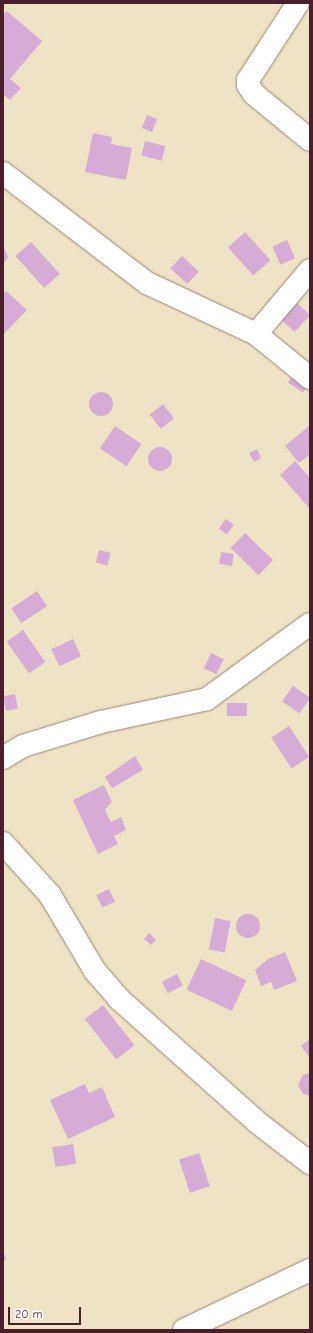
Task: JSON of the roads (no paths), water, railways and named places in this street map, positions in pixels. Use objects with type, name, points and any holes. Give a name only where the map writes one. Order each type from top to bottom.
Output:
[{"type":"street","points":[[298,3],[252,74],[248,85],[254,94],[310,140]]},
{"type":"street","points":[[4,175],[147,283],[256,334],[310,378]]},
{"type":"street","points":[[256,334],[310,270]]},
{"type":"street","points":[[3,758],[23,746],[101,722],[207,699],[310,624]]},
{"type":"street","points":[[3,843],[50,895],[96,971],[119,999],[258,1123],[310,1163]]},
{"type":"street","points":[[184,1330],[310,1270]]}]
